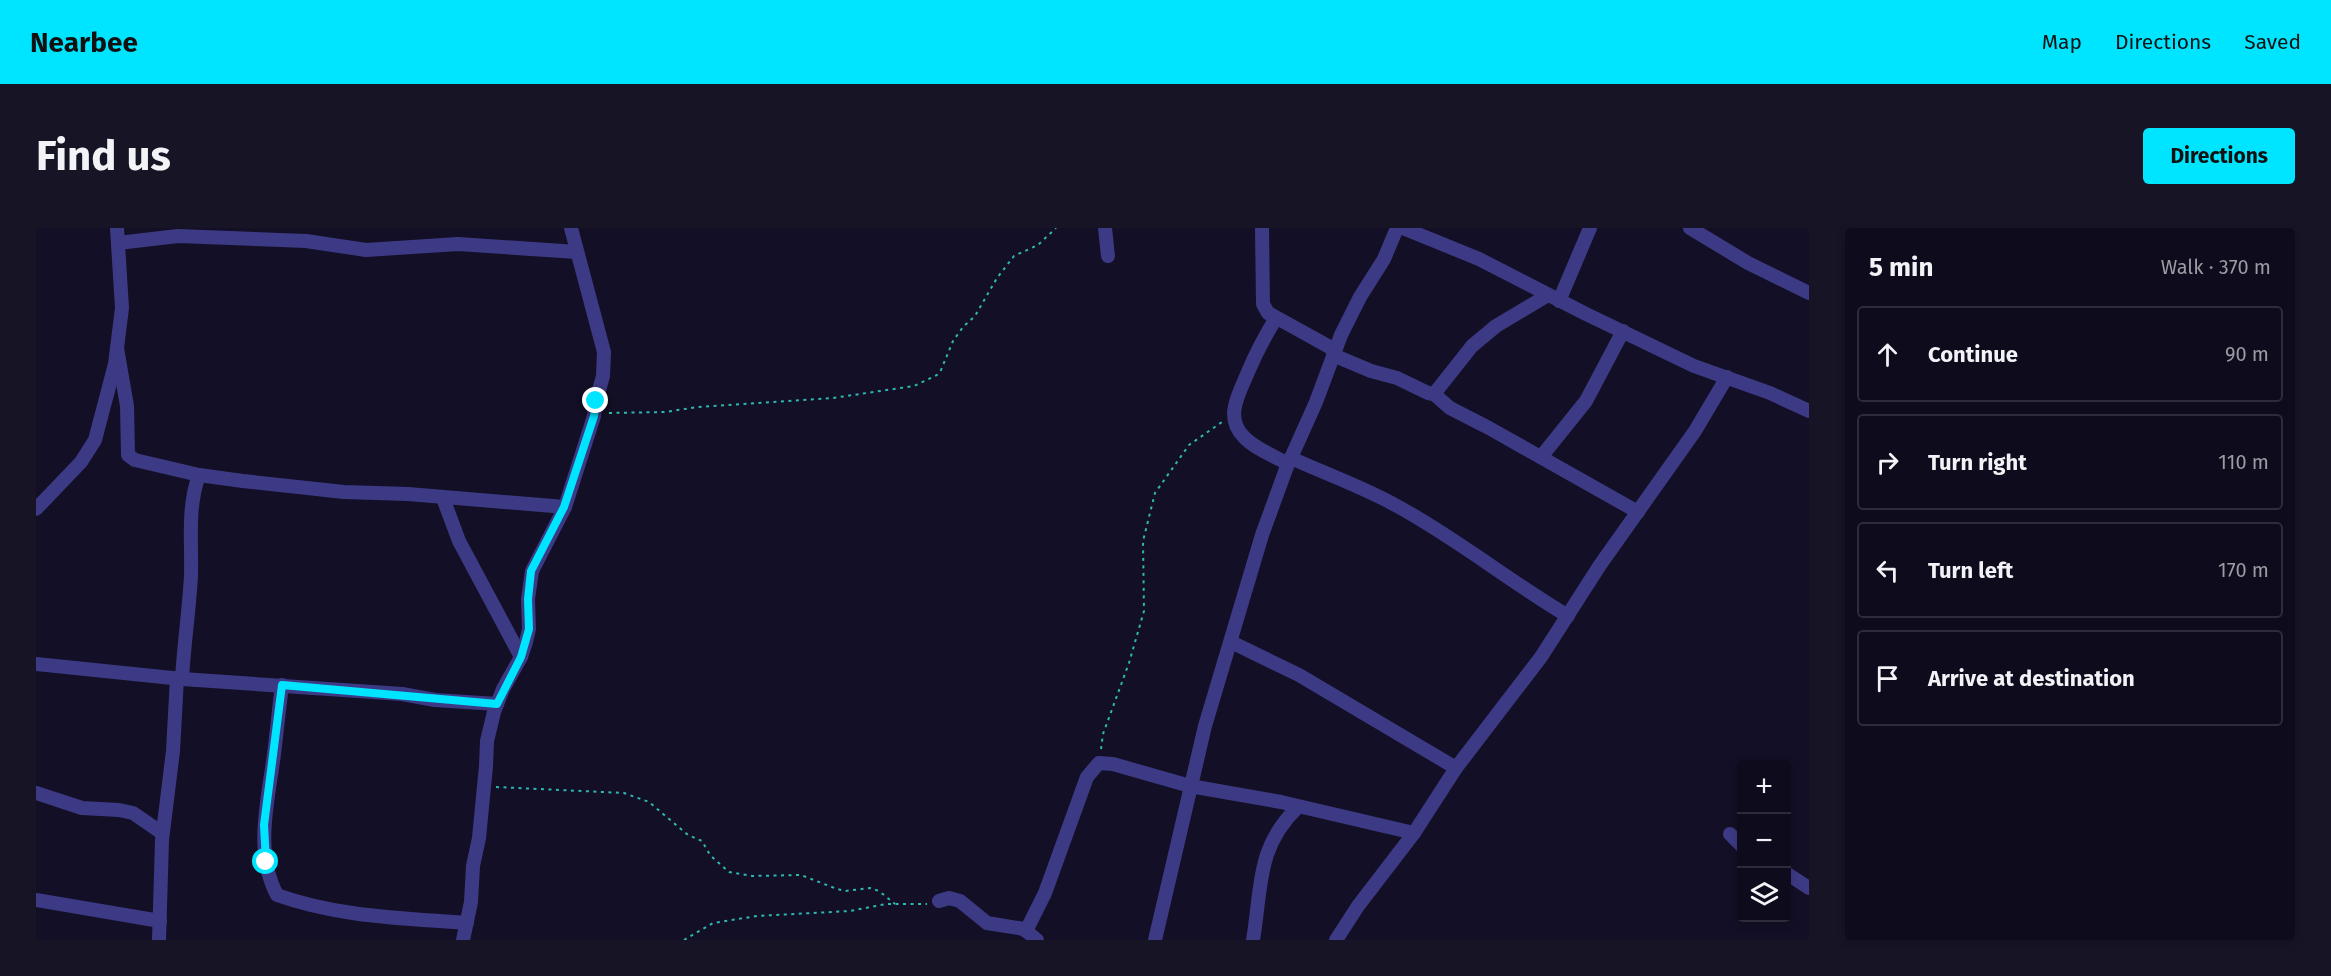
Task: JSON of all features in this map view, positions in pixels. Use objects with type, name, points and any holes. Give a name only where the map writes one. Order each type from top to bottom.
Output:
[{"type":"street","points":[[36,509],[81,462],[95,440],[112,374],[122,309],[117,228]]},
{"type":"street","points":[[463,940],[484,787],[487,741],[497,704],[521,657],[529,629],[528,599],[531,571],[564,507],[594,416],[603,376],[604,352],[571,228]]},
{"type":"street","points":[[1105,228],[1108,256]]},
{"type":"street","points":[[1262,228],[1263,304],[1268,313],[1334,353],[1371,371],[1397,378],[1413,387],[1434,394],[1449,408],[1638,512]]},
{"type":"street","points":[[1155,940],[1205,726],[1262,535],[1334,353],[1360,297],[1384,259],[1397,228]]},
{"type":"street","points":[[1403,228],[1479,259],[1553,298],[1694,366],[1809,411]]},
{"type":"street","points":[[1434,394],[1472,346],[1496,326],[1553,298],[1590,228]]},
{"type":"street","points":[[1690,228],[1748,263],[1809,293]]},
{"type":"street","points":[[118,243],[178,236],[306,241],[366,250],[458,244],[578,252]]},
{"type":"street","points":[[1276,318],[1256,351],[1235,398],[1236,426],[1245,438],[1290,461],[1396,506],[1471,551],[1498,572],[1568,616]]},
{"type":"street","points":[[1541,457],[1586,401],[1623,331]]},
{"type":"street","points":[[117,348],[127,406],[128,455],[135,460],[199,475],[344,492],[564,507]]},
{"type":"street","points":[[1336,940],[1358,906],[1414,833],[1456,768],[1541,657],[1695,430],[1727,377]]},
{"type":"street","points":[[159,940],[162,833],[190,597],[190,510],[193,491],[199,475]]},
{"type":"street","points":[[443,498],[459,541],[521,657]]},
{"type":"street","points":[[1231,642],[1299,675],[1456,768]]},
{"type":"street","points":[[36,664],[497,704]]},
{"type":"street","points":[[282,685],[264,825],[266,862],[270,882],[277,895],[346,913],[467,923]]},
{"type":"street","points":[[1026,930],[1045,892],[1087,777],[1099,763],[1113,764],[1190,786],[1414,833]]},
{"type":"street","points":[[36,793],[82,808],[133,813],[162,833]]},
{"type":"street","points":[[1253,940],[1262,869],[1267,849],[1286,819],[1298,807]]},
{"type":"street","points":[[1730,834],[1737,841]]},
{"type":"street","points":[[1791,876],[1809,888]]},
{"type":"street","points":[[939,901],[949,898],[960,901],[987,922],[997,926],[1026,930],[1037,940]]},
{"type":"street","points":[[36,900],[160,921]]},
{"type":"path","points":[[594,416],[611,412],[666,412],[697,407],[833,398],[914,386],[937,375],[941,370],[953,341],[975,316],[997,278],[1014,256],[1038,245],[1056,228]]},
{"type":"path","points":[[1099,763],[1103,734],[1129,663],[1144,610],[1143,541],[1155,494],[1189,445],[1234,414]]},
{"type":"path","points":[[484,787],[624,793],[649,802],[688,835],[702,841],[710,855],[729,872],[752,876],[801,875],[845,891],[870,888],[879,891],[895,904]]},
{"type":"path","points":[[684,940],[713,922],[757,916],[850,911],[895,904],[918,905],[939,901]]},
{"type":"route","points":[[266,862],[264,825],[282,685],[497,704],[521,657],[526,642],[529,629],[528,599],[531,571],[543,553],[564,507],[594,416],[596,401]]}]
